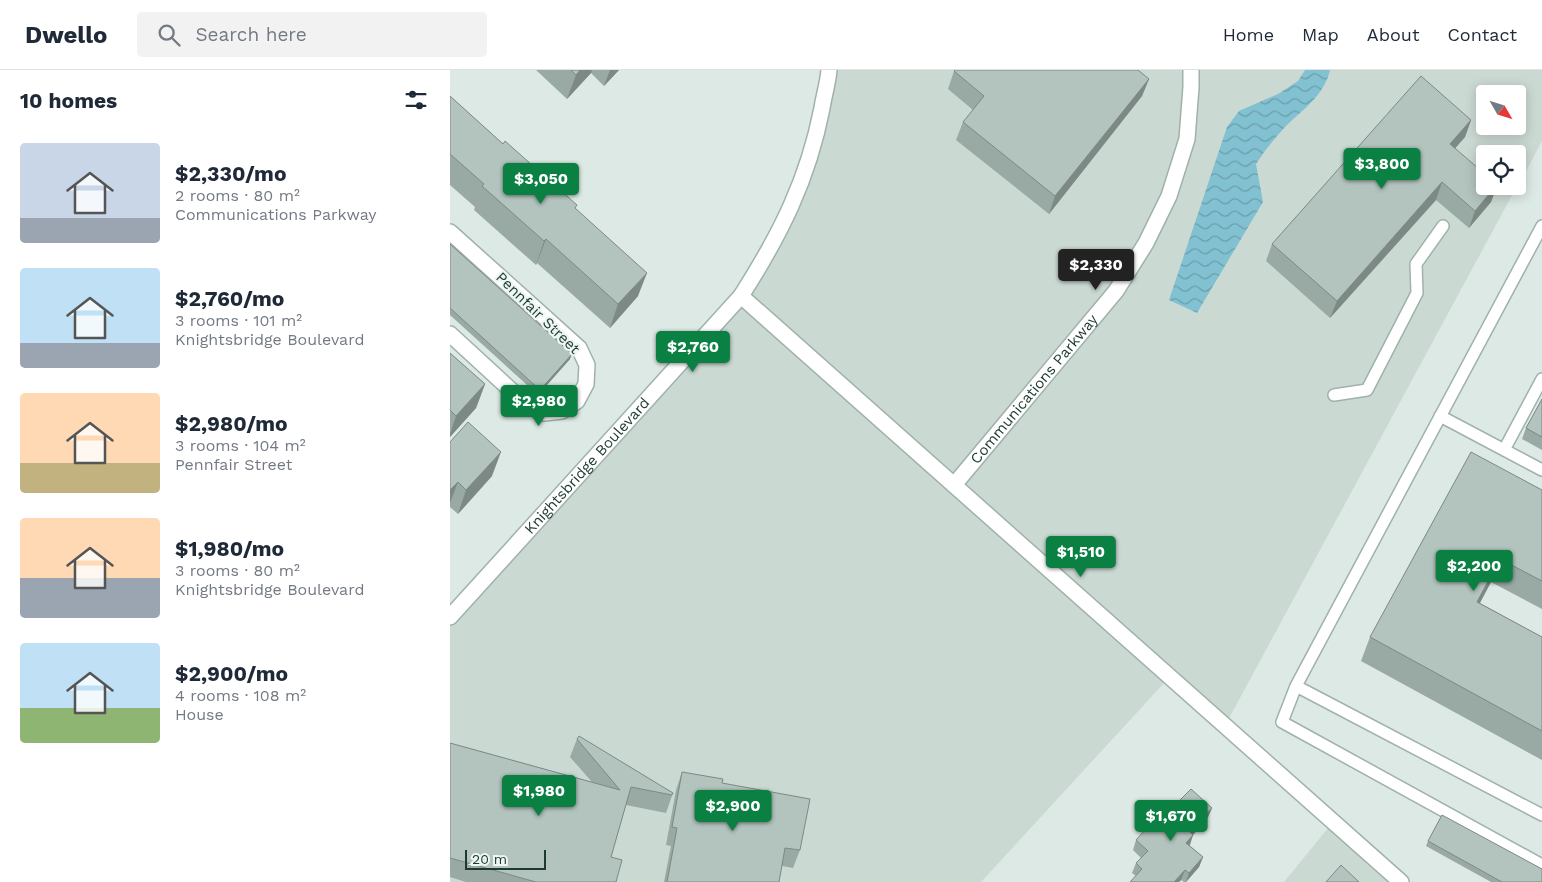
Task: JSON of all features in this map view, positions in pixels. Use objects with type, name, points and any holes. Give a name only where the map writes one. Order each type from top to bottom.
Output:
[{"type":"street","name":"Knightsbridge Boulevard","points":[[450,617],[741,296],[767,255],[794,201],[808,164],[820,119],[829,70]]},
{"type":"street","name":"Communications Parkway","points":[[954,485],[1116,291],[1146,243],[1169,196],[1187,139],[1191,70]]},
{"type":"street","name":"Pennfair Street","points":[[450,232],[579,348],[587,365],[586,384],[577,401],[562,411],[544,413],[527,405],[450,334]]},
{"type":"street","points":[[741,296],[1401,882]]},
{"type":"lane","points":[[1334,395],[1367,390],[1417,293],[1416,264],[1443,226]]},
{"type":"lane","points":[[1542,226],[1296,686],[1282,722],[1542,865]]},
{"type":"lane","points":[[1504,450],[1542,379]]},
{"type":"lane","points":[[1440,416],[1542,470]]},
{"type":"lane","points":[[1296,686],[1542,816]]},
{"type":"shaded area","points":[[828,70],[1542,70],[1542,141],[1526,171],[1526,145],[1476,145],[1476,195],[1512,195],[1221,733],[1165,682],[981,882],[450,882],[450,624],[730,313],[778,237]]},
{"type":"shaded area","points":[[1329,827],[1392,882],[1284,882]]},
{"type":"water","points":[[1305,70],[1330,70],[1318,95],[1281,131],[1256,164],[1263,202],[1197,313],[1169,300],[1227,127],[1239,111],[1278,94],[1298,81]]},
{"type":"building","points":[[571,70],[580,70],[576,75]]},
{"type":"building","points":[[955,70],[1138,70],[1149,79],[1055,196],[963,122],[984,96]]},
{"type":"building","points":[[1421,76],[1471,120],[1450,144],[1476,166],[1476,195],[1488,195],[1475,211],[1442,182],[1337,301],[1272,244]]},
{"type":"building","points":[[450,96],[503,144],[505,141],[577,205],[575,208],[647,273],[618,304],[546,239],[544,241],[482,186],[484,184],[450,154]]},
{"type":"building","points":[[450,244],[572,354],[540,390],[450,308]]},
{"type":"building","points":[[450,353],[485,384],[456,416],[450,410]]},
{"type":"building","points":[[1542,399],[1542,437],[1526,428]]},
{"type":"building","points":[[468,422],[501,452],[466,490],[458,482],[450,490],[450,442]]},
{"type":"building","points":[[1471,452],[1542,490],[1542,581],[1500,559],[1477,602],[1542,637],[1542,731],[1370,637]]},
{"type":"building","points":[[579,736],[673,793],[672,795],[631,787],[611,857],[622,860],[616,882],[536,882],[450,858],[450,743],[620,790],[577,739]]},
{"type":"building","points":[[682,772],[723,779],[722,783],[810,799],[800,850],[785,848],[779,882],[667,882],[677,828],[672,827]]},
{"type":"building","points":[[1191,789],[1212,808],[1190,832],[1193,835],[1186,843],[1203,857],[1189,873],[1185,870],[1174,882],[1130,882],[1142,869],[1136,863],[1148,851],[1136,840],[1164,809],[1168,812]]},
{"type":"building","points":[[1442,815],[1542,869],[1542,882],[1502,882],[1428,841]]},
{"type":"building","points":[[1341,865],[1359,882],[1326,882]]}]
